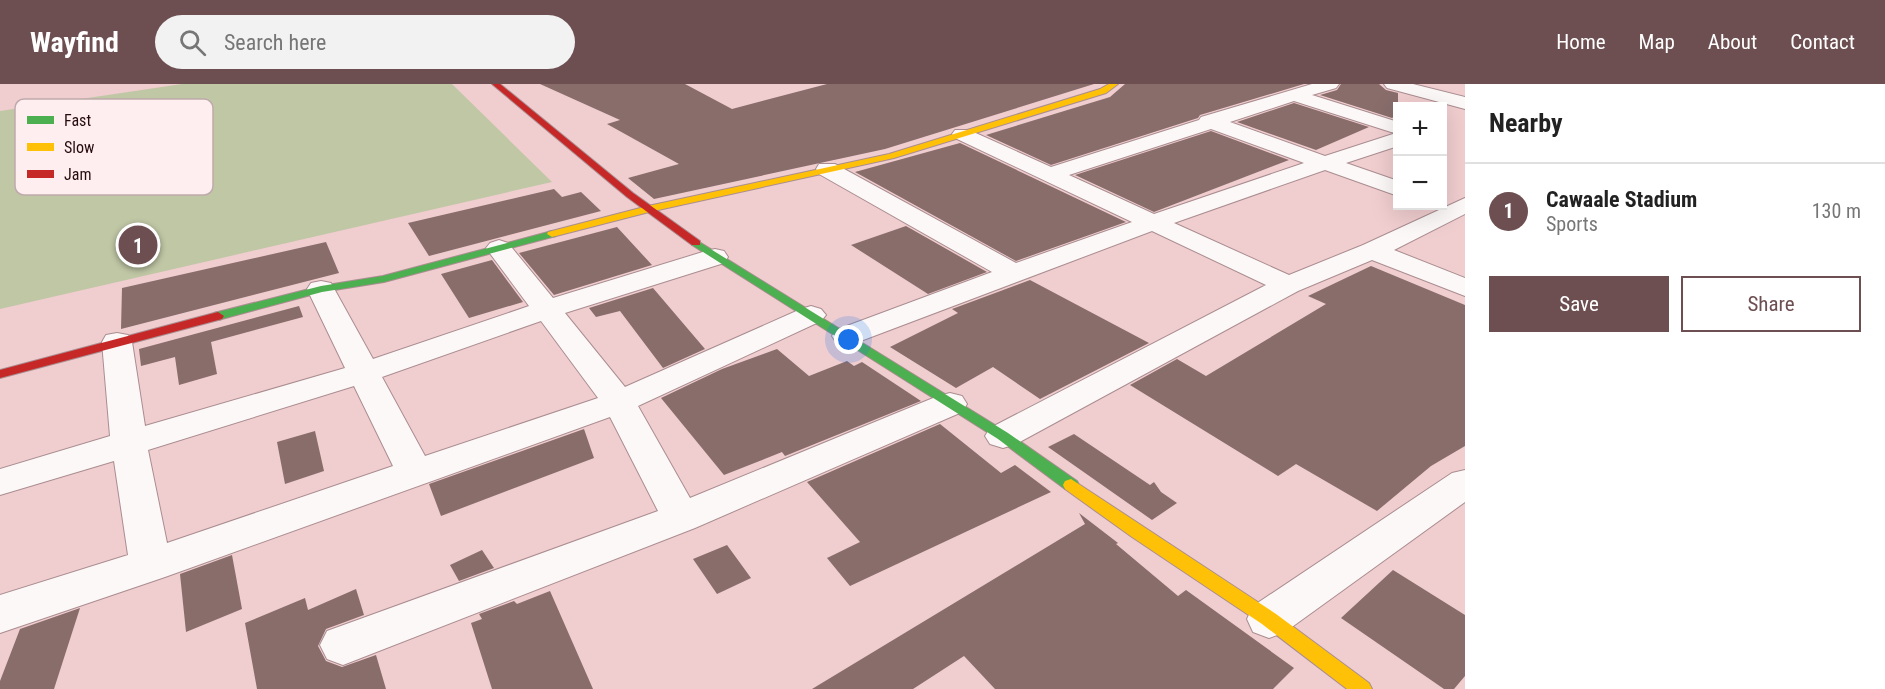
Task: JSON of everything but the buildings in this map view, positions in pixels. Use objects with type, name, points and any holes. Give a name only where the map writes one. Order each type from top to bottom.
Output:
[{"type":"street","points":[[496,84],[648,208],[715,258],[847,336],[1003,436],[1138,533],[1269,619],[1362,689]]},
{"type":"street","points":[[0,374],[321,289],[384,279],[648,208],[891,156],[1103,91],[1114,84]]},
{"type":"street","points":[[1051,174],[1208,121],[1329,84]]},
{"type":"street","points":[[1394,84],[1465,103]]},
{"type":"street","points":[[1292,95],[1393,126]]},
{"type":"street","points":[[1208,121],[1393,187]]},
{"type":"street","points":[[962,134],[1051,174],[1149,223],[1288,285]]},
{"type":"street","points":[[847,336],[1149,223],[1323,162],[1393,141]]},
{"type":"street","points":[[828,170],[1014,273]]},
{"type":"street","points":[[1003,436],[1288,285],[1372,251],[1457,208]]},
{"type":"street","points":[[499,248],[619,402],[681,518]]},
{"type":"street","points":[[1372,251],[1465,288]]},
{"type":"street","points":[[0,482],[363,373],[547,309],[715,258]]},
{"type":"street","points":[[321,289],[415,473]]},
{"type":"street","points":[[0,614],[150,565],[619,402],[811,315]]},
{"type":"street","points":[[117,342],[129,443],[150,565]]},
{"type":"street","points":[[343,645],[681,518],[950,404]]},
{"type":"street","points":[[1269,619],[1465,483]]},
{"type":"green space","points":[[182,84],[452,84],[552,182],[0,309],[0,111],[15,109],[15,195],[213,195],[213,99],[81,99]]},
{"type":"traffic: fast","points":[[218,316],[321,289],[384,279],[552,234]]},
{"type":"traffic: fast","points":[[696,243],[1003,436],[1071,485]]},
{"type":"traffic: slow","points":[[552,234],[648,209],[891,156],[1103,91],[1114,84]]},
{"type":"traffic: slow","points":[[1071,485],[1138,533],[1269,619],[1362,689]]},
{"type":"traffic: jam","points":[[496,84],[630,195],[696,243]]},
{"type":"traffic: jam","points":[[0,374],[218,316]]},
{"type":"place","name":"Cawaale Stadium","points":[[138,245]]}]
